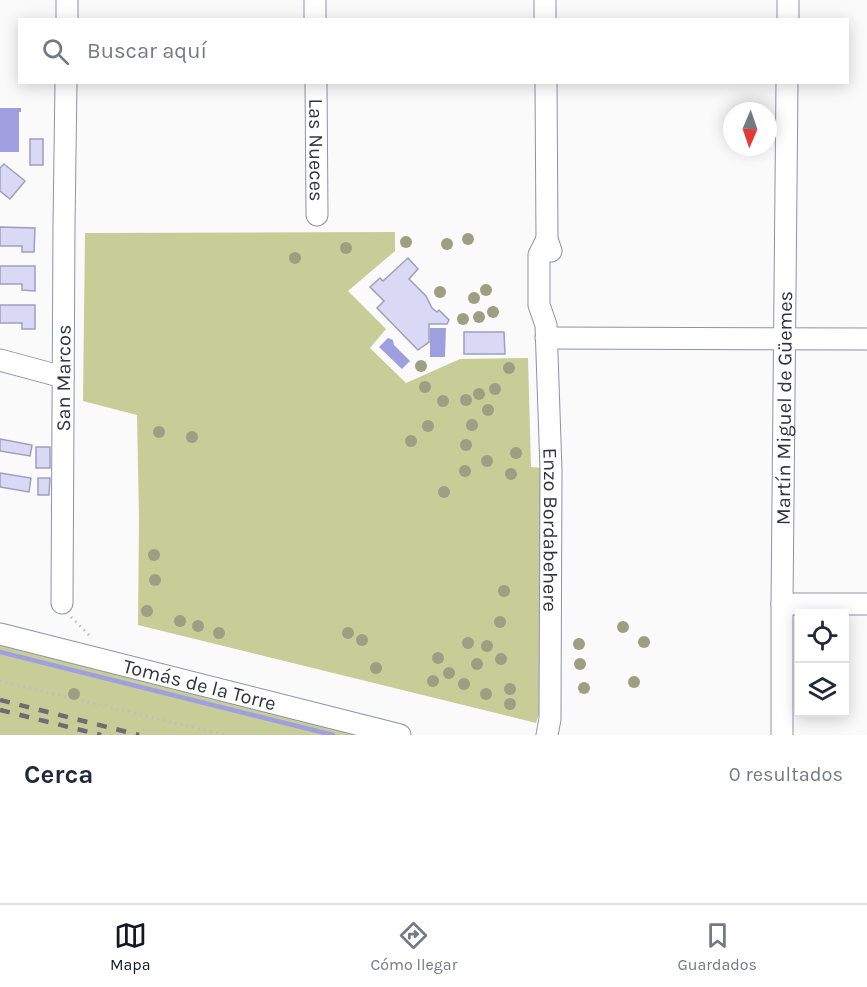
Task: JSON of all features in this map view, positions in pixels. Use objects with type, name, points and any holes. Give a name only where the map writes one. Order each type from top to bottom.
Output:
[{"type":"street","points":[[67,0],[67,18]]},
{"type":"street","points":[[315,0],[315,18]]},
{"type":"street","points":[[545,0],[545,18]]},
{"type":"street","points":[[788,0],[788,18]]},
{"type":"street","name":"San Marcos","points":[[62,603],[66,84]]},
{"type":"street","name":"Las Nueces","points":[[316,84],[317,216]]},
{"type":"street","name":"Enzo Bordabehere","points":[[546,84],[547,239],[539,255],[539,305],[546,332],[551,470],[550,719],[548,735]]},
{"type":"street","name":"Martín Miguel de Güemes","points":[[782,735],[787,84]]},
{"type":"street","points":[[546,332],[867,339]]},
{"type":"street","points":[[0,360],[63,376]]},
{"type":"street","points":[[782,604],[867,604]]},
{"type":"street","name":"Tomás de la Torre","points":[[0,634],[400,735]]},
{"type":"path","points":[[62,603],[68,614],[94,639],[100,659]]},
{"type":"path","points":[[0,681],[225,735]]},
{"type":"green space","points":[[395,232],[395,251],[348,291],[386,329],[370,348],[406,383],[460,359],[528,358],[531,467],[542,468],[542,705],[536,723],[138,625],[137,415],[83,401],[85,233]]},
{"type":"green space","points":[[0,634],[400,735],[0,735]]},
{"type":"water","points":[[0,108],[21,108],[19,112],[19,152],[0,152]]},
{"type":"water","points":[[430,328],[446,328],[445,357],[430,357]]},
{"type":"water","points":[[388,338],[393,340],[394,345],[410,361],[402,369],[379,347]]},
{"type":"building","points":[[30,139],[43,139],[43,165],[30,165]]},
{"type":"building","points":[[4,164],[25,181],[10,199],[0,191],[0,168]]},
{"type":"building","points":[[0,227],[35,228],[34,252],[22,252],[22,246],[0,246]]},
{"type":"building","points":[[408,258],[418,269],[409,279],[426,296],[432,308],[437,312],[439,310],[449,320],[447,324],[429,324],[429,342],[418,350],[377,308],[384,301],[370,287],[380,278],[383,281]]},
{"type":"building","points":[[0,266],[35,266],[35,291],[22,290],[22,284],[0,284]]},
{"type":"building","points":[[0,305],[35,305],[35,329],[22,329],[22,323],[0,323]]},
{"type":"building","points":[[464,332],[504,332],[505,354],[464,354]]},
{"type":"building","points":[[0,439],[32,445],[30,456],[0,451]]},
{"type":"building","points":[[36,447],[50,447],[50,468],[36,468]]},
{"type":"building","points":[[0,473],[31,478],[29,492],[0,487]]},
{"type":"building","points":[[38,478],[50,478],[49,495],[38,495]]},
{"type":"waterway","points":[[0,652],[333,735]]},
{"type":"railway","points":[[0,700],[139,735]]},
{"type":"railway","points":[[0,710],[101,735]]}]
